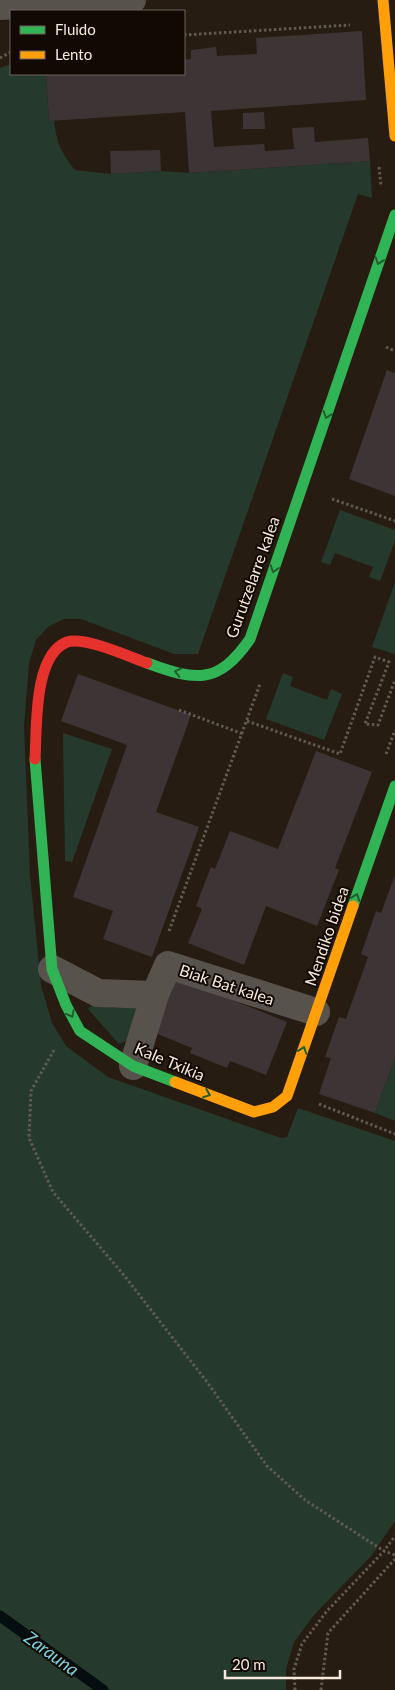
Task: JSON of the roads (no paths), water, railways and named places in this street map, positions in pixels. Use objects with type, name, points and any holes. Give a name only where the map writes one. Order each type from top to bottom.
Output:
[{"type":"street","points":[[0,6],[132,0]]},
{"type":"street","points":[[383,0],[395,136]]},
{"type":"street","name":"Gurutzelarre kalea","points":[[52,969],[35,761],[40,683],[52,653],[67,642],[94,644],[168,670],[197,676],[218,672],[237,658],[250,640],[395,215]]},
{"type":"street","name":"Mendiko bidea","points":[[287,1096],[395,786]]},
{"type":"street","name":"Biak Bat kalea","points":[[133,1066],[155,995],[168,965],[316,1012]]},
{"type":"street","points":[[52,969],[98,993],[155,995]]},
{"type":"street","name":"Kale Txikia","points":[[52,969],[66,1005],[80,1032],[133,1066],[254,1112],[273,1107],[287,1096]]},
{"type":"waterway","name":"Zarauna","points":[[0,1616],[103,1690]]}]
